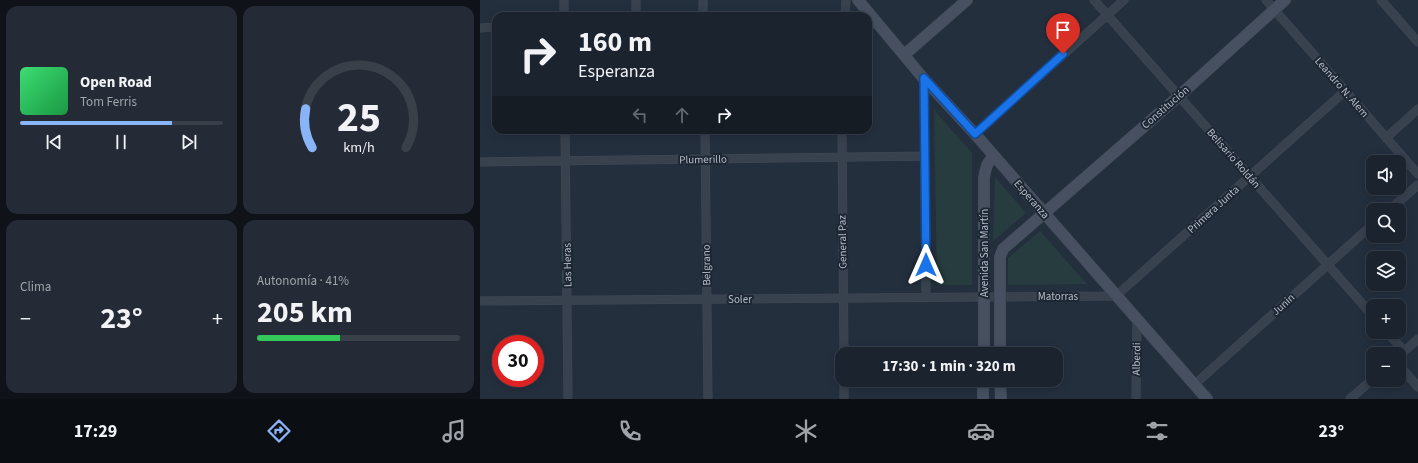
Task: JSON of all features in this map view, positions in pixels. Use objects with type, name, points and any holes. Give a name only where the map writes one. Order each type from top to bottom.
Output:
[{"type":"main road","name":"Esperanza","points":[[858,0],[866,12]]},
{"type":"main road","points":[[904,55],[967,0]]},
{"type":"main road","name":"Constitución","points":[[1044,213],[1179,96],[1285,0]]},
{"type":"main road","name":"Esperanza","points":[[873,24],[904,55],[975,134],[1207,399]]},
{"type":"main road","name":"Avenida San Martín","points":[[984,347],[984,178],[986,166],[989,161],[995,157]]},
{"type":"main road","name":"Avenida San Martín","points":[[1000,347],[1000,257],[1003,249],[1044,213]]},
{"type":"main road","points":[[983,387],[983,399]]},
{"type":"main road","points":[[1000,387],[1001,399]]},
{"type":"street","points":[[564,0],[564,12]]},
{"type":"street","points":[[636,0],[636,12]]},
{"type":"street","points":[[703,0],[703,12]]},
{"type":"street","points":[[845,12],[846,0]]},
{"type":"street","name":"Belisario Roldán","points":[[1094,0],[1366,308]]},
{"type":"street","points":[[975,134],[1124,0]]},
{"type":"street","name":"Leandro N. Alem","points":[[1266,0],[1418,174]]},
{"type":"street","points":[[1381,0],[1418,42]]},
{"type":"street","points":[[480,28],[492,27]]},
{"type":"street","points":[[924,78],[926,156],[926,297]]},
{"type":"street","name":"Primera Junta","points":[[1116,296],[1345,91]]},
{"type":"street","points":[[1386,138],[1418,109]]},
{"type":"street","name":"Las Heras","points":[[565,134],[568,399]]},
{"type":"street","name":"Belgrano","points":[[705,134],[708,399]]},
{"type":"street","name":"General Paz","points":[[842,134],[844,347]]},
{"type":"street","name":"Plumerillo","points":[[480,162],[926,156]]},
{"type":"street","points":[[1398,203],[1418,185]]},
{"type":"street","name":"Junin","points":[[1194,385],[1366,230]]},
{"type":"street","name":"Matorras","points":[[999,297],[1116,296]]},
{"type":"street","name":"Soler","points":[[480,300],[999,297]]},
{"type":"street","name":"Alberdi","points":[[1136,399],[1137,319]]},
{"type":"street","points":[[1406,350],[1418,339]]},
{"type":"street","points":[[1406,373],[1418,387]]},
{"type":"street","points":[[1350,399],[1366,385]]},
{"type":"street","points":[[844,387],[844,399]]},
{"type":"green space","points":[[934,110],[972,153],[972,285],[937,285]]},
{"type":"green space","points":[[995,177],[1026,213],[993,241]]},
{"type":"green space","points":[[1040,231],[1087,284],[1008,285],[1008,258]]},
{"type":"route","points":[[926,265],[924,78],[975,134],[1063,54]]}]
